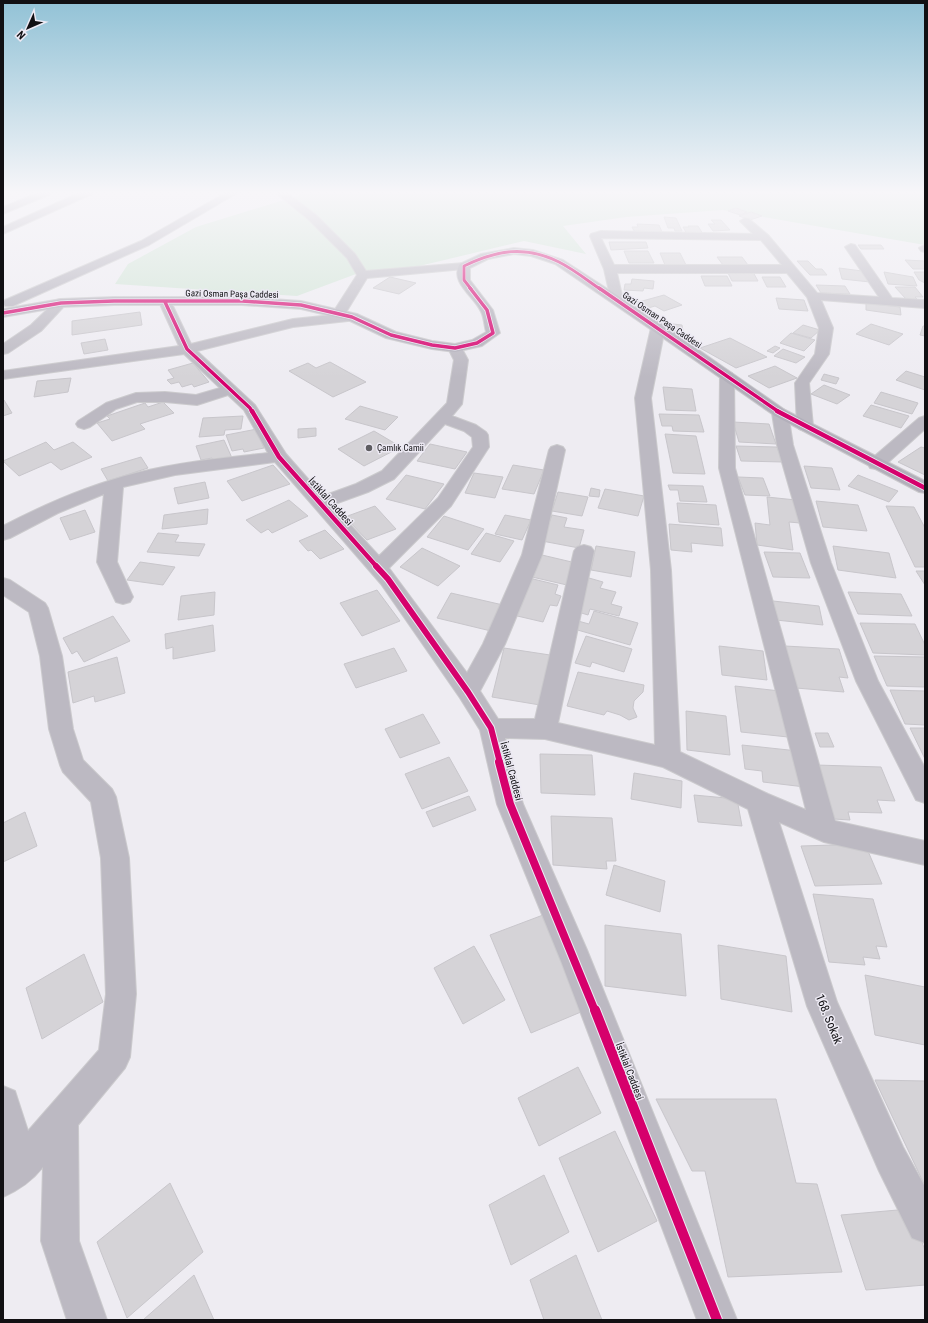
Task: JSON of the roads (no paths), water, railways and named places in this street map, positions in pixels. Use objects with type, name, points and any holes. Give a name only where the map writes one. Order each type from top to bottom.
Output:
[{"type":"street","points":[[3,306],[121,254]]},
{"type":"street","points":[[348,254],[363,275]]},
{"type":"street","name":"Gazi Osman Paşa Caddesi","points":[[3,313],[61,303],[242,301],[301,306],[352,317],[391,335],[432,346],[455,348],[477,343],[493,333],[487,310],[464,280],[464,266],[485,256],[498,254]]},
{"type":"street","name":"Gazi Osman Paşa Caddesi","points":[[536,254],[559,262],[658,328],[780,413],[925,488]]},
{"type":"street","points":[[603,254],[610,269],[617,300]]},
{"type":"street","points":[[778,254],[813,296],[826,328],[822,354],[802,383],[805,426]]},
{"type":"street","points":[[856,254],[889,302]]},
{"type":"street","points":[[363,275],[464,266]]},
{"type":"street","points":[[610,269],[791,269]]},
{"type":"street","points":[[338,314],[363,275]]},
{"type":"street","points":[[813,296],[925,304]]},
{"type":"street","name":"İstiklal Caddesi","points":[[165,302],[187,350],[250,408],[279,457],[388,579],[468,692],[491,728],[510,804],[576,961],[717,1320]]},
{"type":"street","points":[[3,350],[36,328],[61,303]]},
{"type":"street","points":[[3,375],[187,350],[294,323],[352,317]]},
{"type":"street","points":[[658,328],[643,398],[660,570],[668,758]]},
{"type":"street","points":[[320,503],[362,488],[388,475],[442,418],[454,404],[461,360],[455,348]]},
{"type":"street","points":[[728,376],[727,468],[824,830]]},
{"type":"street","points":[[84,424],[111,406],[136,398],[165,397],[197,400],[230,390]]},
{"type":"street","points":[[780,413],[785,445],[820,563],[867,681],[925,792]]},
{"type":"street","points":[[378,568],[445,502],[481,447],[480,435],[470,428],[442,418]]},
{"type":"street","points":[[876,464],[925,421]]},
{"type":"street","points":[[468,692],[494,644],[532,555],[557,450]]},
{"type":"street","points":[[3,534],[24,522],[82,496],[139,477],[197,466],[279,457]]},
{"type":"street","points":[[114,486],[107,562],[123,596]]},
{"type":"street","points":[[545,729],[584,551]]},
{"type":"street","points":[[3,585],[38,608],[51,656],[61,730],[72,765],[103,797],[115,858],[121,994],[114,1057],[12,1172]]},
{"type":"street","points":[[491,728],[545,729],[668,758],[759,802],[824,830],[925,853]]},
{"type":"street","name":"168. Sokak","points":[[759,802],[823,1006],[891,1159],[925,1225]]},
{"type":"street","points":[[3,1103],[12,1172]]},
{"type":"street","points":[[61,1118],[60,1240],[87,1320]]},
{"type":"place","name":"Çamlık Camii","points":[[369,448]]}]
